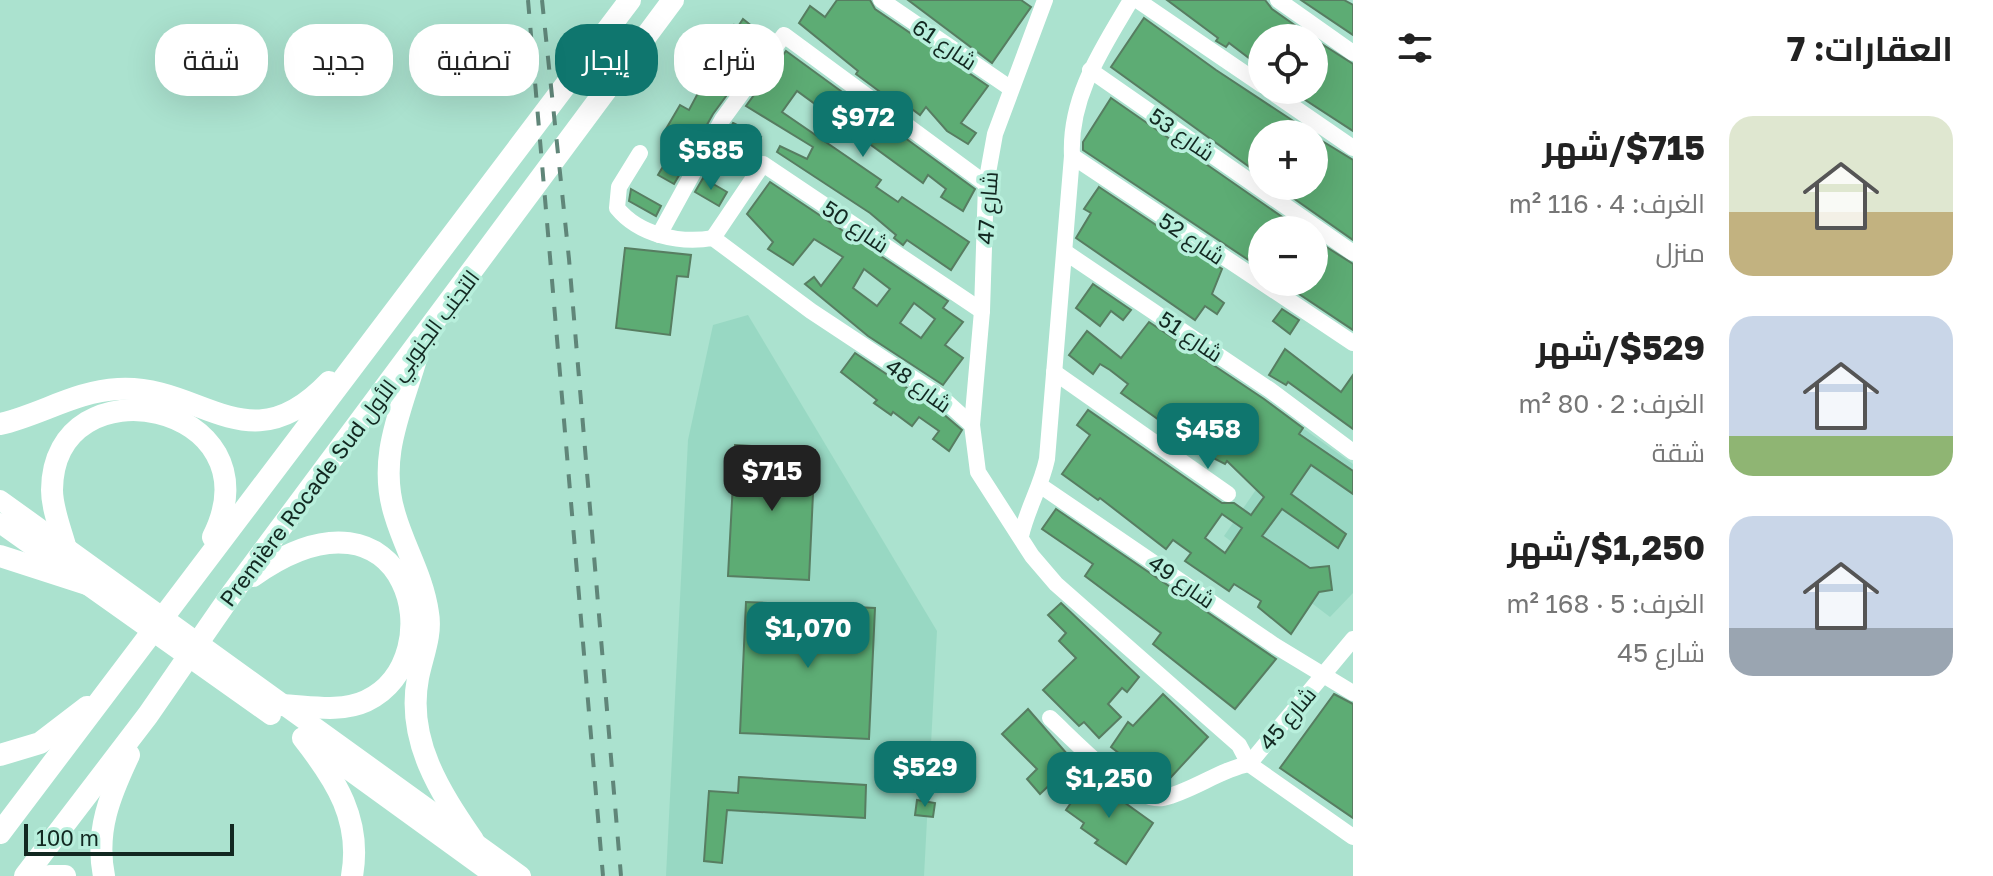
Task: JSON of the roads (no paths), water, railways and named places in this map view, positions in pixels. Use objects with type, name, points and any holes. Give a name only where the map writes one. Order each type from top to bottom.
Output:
[{"type":"highway","name":"Première Rocade Sud التجنب الجنوبي الأول","points":[[0,833],[630,0]]},
{"type":"highway","name":"Première Rocade Sud التجنب الجنوبي الأول","points":[[25,876],[148,715],[233,592],[673,0]]},
{"type":"highway","points":[[0,424],[85,394],[116,389],[144,391],[246,420],[282,416],[314,397],[404,302]]},
{"type":"highway","points":[[420,341],[390,437],[387,466],[395,515],[415,559],[429,617],[417,681],[418,729],[423,754],[437,787],[473,840]]},
{"type":"highway","points":[[66,549],[52,488],[56,465],[66,444],[81,427],[98,417],[153,410],[192,429],[217,457],[224,474],[227,491],[224,513],[195,573]]},
{"type":"highway","points":[[233,592],[254,575],[299,548],[339,541],[364,544],[380,553],[406,590],[411,616],[409,645],[403,665],[390,686],[366,701],[342,708],[281,705]]},
{"type":"highway","points":[[0,556],[90,585]]},
{"type":"highway","points":[[0,755],[40,743],[113,687]]},
{"type":"highway","points":[[104,876],[103,818],[109,797],[148,715]]},
{"type":"highway","points":[[303,738],[344,797],[355,841],[352,876]]},
{"type":"highway","points":[[50,876],[65,876]]},
{"type":"main road","points":[[0,500],[66,549],[115,594],[250,692],[303,738],[495,876]]},
{"type":"main road","points":[[0,523],[90,585],[115,594]]},
{"type":"main road","points":[[250,692],[281,705],[521,876]]},
{"type":"street","name":"شارع 61","points":[[881,0],[1010,88]]},
{"type":"street","points":[[1021,536],[1026,513],[1041,486],[1065,252],[1071,129],[1090,70],[1134,0],[1248,76]]},
{"type":"street","points":[[1278,0],[1353,53]]},
{"type":"street","name":"شارع 47","points":[[972,425],[982,311],[986,184],[995,134],[1038,3]]},
{"type":"street","points":[[659,235],[722,120],[784,35],[986,184]]},
{"type":"street","name":"شارع 53","points":[[1090,70],[1353,253]]},
{"type":"street","points":[[1289,104],[1353,148]]},
{"type":"street","points":[[640,153],[619,187],[617,208],[626,219],[659,235],[693,241],[713,238]]},
{"type":"street","name":"شارع 52","points":[[1072,156],[1353,343]]},
{"type":"street","name":"شارع 50","points":[[713,238],[763,164],[982,311]]},
{"type":"street","name":"شارع 48","points":[[713,238],[811,311],[941,397],[972,425],[978,472],[989,494],[1056,584],[1239,745],[1249,764],[1353,837]]},
{"type":"street","name":"شارع 51","points":[[1065,252],[1270,390],[1353,452]]},
{"type":"street","points":[[1054,372],[1228,494]]},
{"type":"street","name":"شارع 49","points":[[1041,486],[1274,645],[1353,693]]},
{"type":"street","name":"شارع 45","points":[[1050,718],[1119,780],[1148,799],[1165,798],[1230,767],[1249,764],[1353,639]]},
{"type":"railway","points":[[528,0],[603,876]]},
{"type":"railway","points":[[542,0],[569,259],[621,876]]}]
